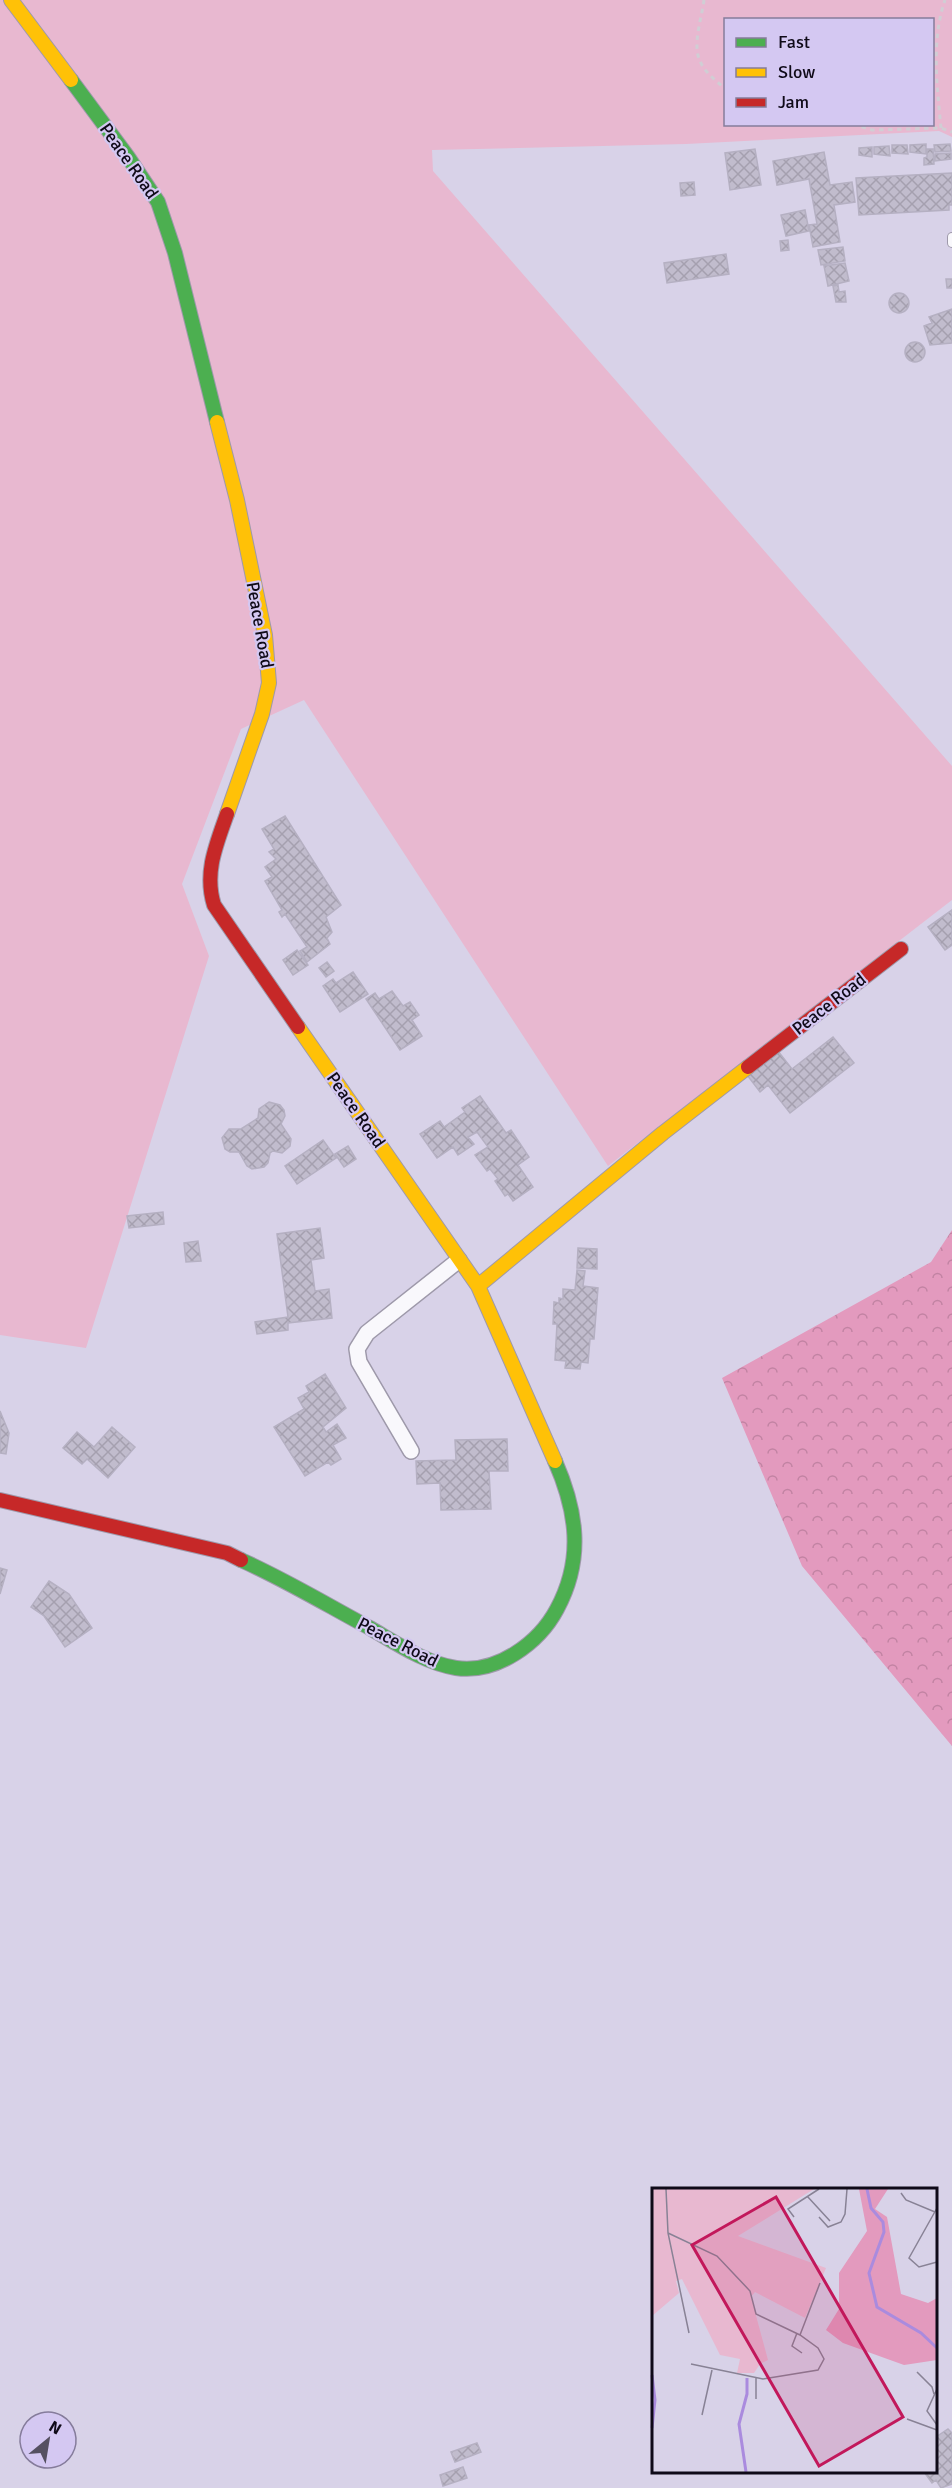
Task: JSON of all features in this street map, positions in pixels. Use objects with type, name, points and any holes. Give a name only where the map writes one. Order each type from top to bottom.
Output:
[{"type":"street","name":"Peace Road","points":[[0,1500],[226,1553],[263,1569],[417,1655],[457,1668],[473,1668],[501,1660],[516,1653],[539,1636],[559,1609],[575,1547],[574,1519],[568,1491],[478,1286],[214,905],[210,892],[211,859],[262,714],[269,683],[264,635],[237,500],[175,254],[158,202],[121,148],[10,0]]},
{"type":"street","name":"Peace Road","points":[[478,1286],[663,1133],[901,949]]},
{"type":"street","points":[[411,1451],[359,1362],[357,1349],[367,1333],[459,1260]]},
{"type":"lane","points":[[952,237],[952,243]]},
{"type":"path","points":[[704,0],[698,41],[699,60],[724,88]]},
{"type":"path","points":[[941,128],[937,56],[940,15],[945,0]]},
{"type":"path","points":[[859,126],[872,130],[941,128],[952,132]]},
{"type":"shaded area","points":[[0,0],[952,0],[952,137],[939,131],[686,144],[432,150],[433,171],[952,766],[952,900],[608,1166],[304,700],[241,729],[182,884],[209,956],[86,1348],[0,1335]]},
{"type":"green space","points":[[952,1230],[952,1746],[802,1566],[722,1378],[931,1262]]},
{"type":"building","points":[[926,144],[926,154],[910,152],[910,145]]},
{"type":"building","points":[[950,144],[951,151],[935,152],[934,145]]},
{"type":"building","points":[[892,145],[907,145],[908,154],[892,153]]},
{"type":"building","points":[[889,146],[890,156],[874,154],[874,147]]},
{"type":"building","points":[[872,147],[872,157],[859,155],[859,148]]},
{"type":"building","points":[[755,149],[761,185],[730,190],[725,153]]},
{"type":"building","points":[[927,149],[933,149],[934,164],[924,165]]},
{"type":"building","points":[[824,152],[830,185],[852,182],[855,202],[834,205],[840,242],[813,247],[809,225],[817,224],[809,179],[777,185],[773,161]]},
{"type":"building","points":[[951,153],[951,159],[935,161],[935,154]]},
{"type":"building","points":[[952,173],[952,205],[949,205],[949,210],[859,215],[856,178]]},
{"type":"building","points":[[694,182],[695,195],[681,196],[680,183]]},
{"type":"building","points":[[805,210],[809,231],[786,236],[781,215]]},
{"type":"building","points":[[788,240],[789,250],[781,251],[780,241]]},
{"type":"building","points":[[843,247],[845,261],[821,265],[818,250]]},
{"type":"building","points":[[726,254],[729,274],[667,283],[664,263]]},
{"type":"building","points":[[845,263],[849,281],[828,286],[824,266]]},
{"type":"building","points":[[946,279],[952,279],[952,288],[947,288]]},
{"type":"building","points":[[838,285],[839,292],[845,291],[846,302],[836,302],[833,286]]},
{"type":"building","points":[[899,293],[906,296],[909,303],[906,310],[899,313],[892,310],[889,303],[892,296]]},
{"type":"building","points":[[952,309],[952,343],[930,345],[924,326],[932,323],[929,317]]},
{"type":"building","points":[[915,342],[922,345],[925,352],[922,359],[915,362],[908,359],[905,352],[908,345]]},
{"type":"building","points":[[285,816],[341,905],[326,917],[332,932],[327,938],[330,944],[307,962],[300,951],[307,947],[285,914],[282,917],[279,912],[282,910],[265,881],[272,877],[265,867],[276,859],[269,852],[274,849],[262,829]]},
{"type":"building","points":[[952,910],[952,945],[945,950],[928,927]]},
{"type":"building","points":[[297,950],[308,965],[293,975],[283,960]]},
{"type":"building","points":[[327,962],[334,971],[326,977],[319,968]]},
{"type":"building","points":[[353,972],[368,994],[340,1012],[323,986],[333,979],[336,983]]},
{"type":"building","points":[[392,991],[403,1006],[410,1002],[419,1015],[412,1020],[422,1036],[400,1050],[366,999],[375,993],[379,999]]},
{"type":"building","points":[[833,1037],[854,1063],[790,1113],[768,1085],[760,1092],[747,1075],[778,1051],[792,1069]]},
{"type":"building","points":[[480,1096],[506,1133],[511,1130],[529,1157],[518,1165],[533,1187],[513,1201],[508,1194],[505,1196],[495,1181],[498,1179],[490,1169],[487,1171],[475,1155],[488,1147],[477,1132],[468,1137],[474,1144],[458,1155],[453,1147],[437,1158],[420,1134],[440,1121],[444,1127],[465,1112],[462,1108]]},
{"type":"building","points":[[269,1102],[280,1105],[284,1110],[285,1116],[281,1124],[291,1139],[290,1146],[282,1153],[273,1151],[264,1167],[252,1169],[247,1166],[239,1152],[230,1152],[225,1149],[222,1138],[229,1129],[241,1129],[258,1118],[259,1109]]},
{"type":"building","points":[[323,1140],[336,1158],[297,1184],[285,1166]]},
{"type":"building","points":[[348,1146],[356,1159],[344,1167],[335,1154]]},
{"type":"building","points":[[163,1212],[164,1224],[129,1228],[127,1216]]},
{"type":"building","points":[[320,1228],[324,1258],[311,1260],[315,1291],[329,1289],[332,1318],[288,1323],[288,1330],[257,1334],[255,1322],[288,1317],[277,1234]]},
{"type":"building","points":[[198,1241],[201,1261],[186,1262],[184,1243]]},
{"type":"building","points":[[578,1248],[597,1249],[597,1269],[577,1268]]},
{"type":"building","points":[[577,1270],[585,1271],[583,1286],[598,1288],[594,1339],[590,1339],[588,1363],[581,1362],[580,1369],[565,1368],[566,1361],[555,1360],[557,1324],[553,1324],[554,1302],[559,1303],[559,1298],[563,1299],[563,1289],[575,1290]]},
{"type":"building","points":[[325,1374],[346,1408],[323,1427],[326,1432],[337,1424],[346,1438],[333,1445],[341,1459],[331,1465],[328,1462],[305,1476],[274,1427],[304,1409],[298,1398],[309,1392],[306,1386]]},
{"type":"building","points":[[0,1411],[9,1433],[6,1454],[0,1453]]},
{"type":"building","points":[[112,1427],[135,1447],[108,1478],[87,1459],[82,1464],[63,1448],[77,1432],[94,1447]]},
{"type":"building","points":[[507,1439],[508,1471],[489,1471],[491,1509],[441,1510],[440,1483],[417,1484],[416,1461],[456,1460],[455,1440]]},
{"type":"building","points":[[0,1568],[7,1570],[0,1594]]},
{"type":"building","points":[[49,1581],[69,1594],[92,1628],[65,1647],[44,1616],[31,1607]]},
{"type":"building","points":[[948,2429],[952,2433],[952,2484],[941,2488],[936,2480],[932,2483],[925,2473],[937,2473],[937,2436]]},
{"type":"building","points":[[477,2443],[481,2452],[455,2462],[451,2452]]},
{"type":"building","points":[[463,2467],[467,2478],[443,2486],[440,2475]]},
{"type":"traffic: fast","points":[[71,80],[158,202],[175,253],[217,422]]},
{"type":"traffic: fast","points":[[241,1560],[433,1662],[456,1668],[471,1669],[487,1666],[515,1654],[528,1644],[549,1622],[566,1590],[574,1553],[574,1535],[568,1498],[555,1461]]},
{"type":"traffic: slow","points":[[11,0],[71,80]]},
{"type":"traffic: slow","points":[[217,422],[237,500],[265,635],[269,683],[262,714],[227,814]]},
{"type":"traffic: slow","points":[[298,1027],[478,1286],[555,1461]]},
{"type":"traffic: slow","points":[[478,1286],[663,1133],[748,1067]]},
{"type":"traffic: jam","points":[[227,814],[215,848],[211,870],[210,882],[214,905],[298,1027]]},
{"type":"traffic: jam","points":[[748,1067],[901,949]]},
{"type":"traffic: jam","points":[[0,1500],[227,1553],[241,1560]]}]
